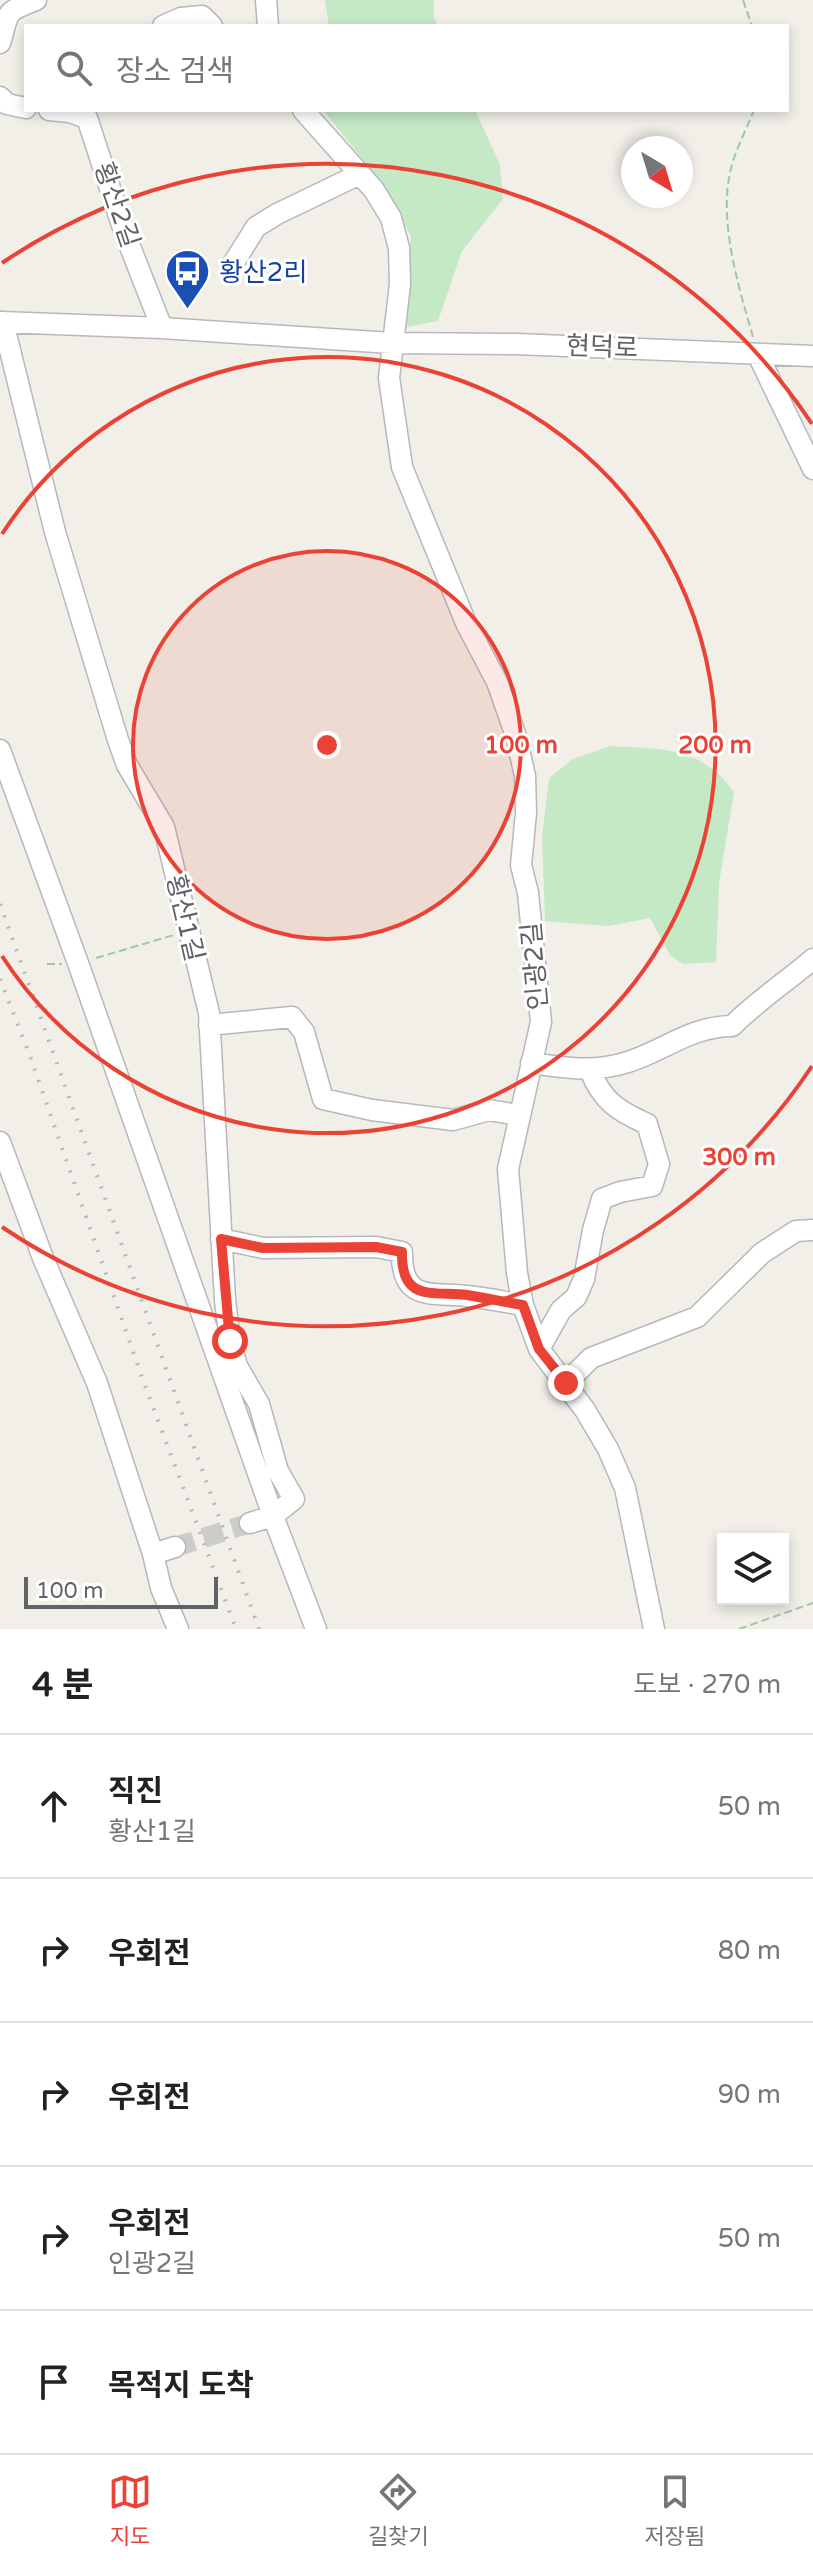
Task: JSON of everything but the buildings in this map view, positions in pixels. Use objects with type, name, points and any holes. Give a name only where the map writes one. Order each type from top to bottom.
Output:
[{"type":"street","points":[[0,43],[4,21],[13,9],[36,0]]},
{"type":"street","points":[[266,0],[268,24]]},
{"type":"street","points":[[168,24],[181,18],[202,16],[210,24]]},
{"type":"street","points":[[0,97],[7,104],[24,108]]},
{"type":"street","name":"황산2길","points":[[70,112],[87,118],[125,234],[162,328]]},
{"type":"street","points":[[305,112],[360,174],[391,218],[399,248],[400,284],[391,343]]},
{"type":"street","points":[[231,267],[256,227],[360,174]]},
{"type":"street","name":"현덕로","points":[[1,322],[162,328],[391,343],[516,344],[813,356]]},
{"type":"street","name":"황산1길","points":[[1,322],[55,532],[118,740],[127,765],[164,827],[209,1013],[228,1324],[237,1366],[259,1404],[278,1471],[294,1499],[273,1516]]},
{"type":"street","name":"인광2길","points":[[391,343],[389,378],[402,467],[466,623],[497,682],[516,736],[525,776],[526,813],[521,865],[530,906],[541,1022],[508,1169],[517,1273],[523,1305],[539,1349],[566,1383],[608,1449],[625,1488],[654,1629]]},
{"type":"street","points":[[758,355],[813,469]]},
{"type":"street","points":[[0,750],[316,1629]]},
{"type":"street","points":[[531,1063],[590,1070],[630,1061],[710,1026],[732,1026],[813,959]]},
{"type":"street","points":[[209,1025],[292,1017],[304,1032],[323,1099],[372,1110],[453,1120],[489,1110],[518,1115]]},
{"type":"street","points":[[539,1349],[561,1310],[576,1297],[584,1279],[602,1199],[652,1186],[659,1164],[647,1124],[624,1113],[599,1093],[590,1070]]},
{"type":"street","points":[[0,1142],[43,1258],[97,1383],[153,1554],[161,1588],[178,1629]]},
{"type":"street","points":[[566,1383],[591,1358],[697,1317],[762,1253],[796,1231],[813,1230]]},
{"type":"street","points":[[221,1239],[263,1248],[389,1249],[402,1252],[402,1273],[413,1288],[431,1294],[466,1295],[523,1305]]},
{"type":"street","points":[[206,1326],[228,1324]]},
{"type":"street","points":[[250,1523],[273,1516]]},
{"type":"street","points":[[153,1554],[175,1547]]},
{"type":"path","points":[[743,0],[751,24]]},
{"type":"path","points":[[753,112],[733,160],[728,192],[733,263],[758,355]]},
{"type":"path","points":[[47,964],[78,963],[188,931]]},
{"type":"path","points":[[739,1629],[813,1603]]},
{"type":"green space","points":[[325,0],[434,0],[437,24],[329,24]]},
{"type":"green space","points":[[325,112],[476,112],[500,165],[503,199],[462,251],[438,321],[401,328],[411,236],[377,177]]},
{"type":"green space","points":[[610,746],[663,750],[694,758],[721,777],[734,792],[719,883],[716,962],[683,964],[670,955],[650,918],[609,926],[545,921],[542,837],[549,778],[573,759]]},
{"type":"tunnel","points":[[175,1547],[250,1523]]},
{"type":"railway","points":[[0,904],[259,1629]]},
{"type":"railway","points":[[0,979],[29,1053],[144,1383],[236,1629]]},
{"type":"place","name":"황산2리","points":[[188,311]]},
{"type":"route","points":[[230,1341],[221,1239],[263,1248],[376,1247],[402,1252],[402,1273],[413,1288],[431,1294],[466,1295],[523,1305],[539,1349],[566,1383]]}]
